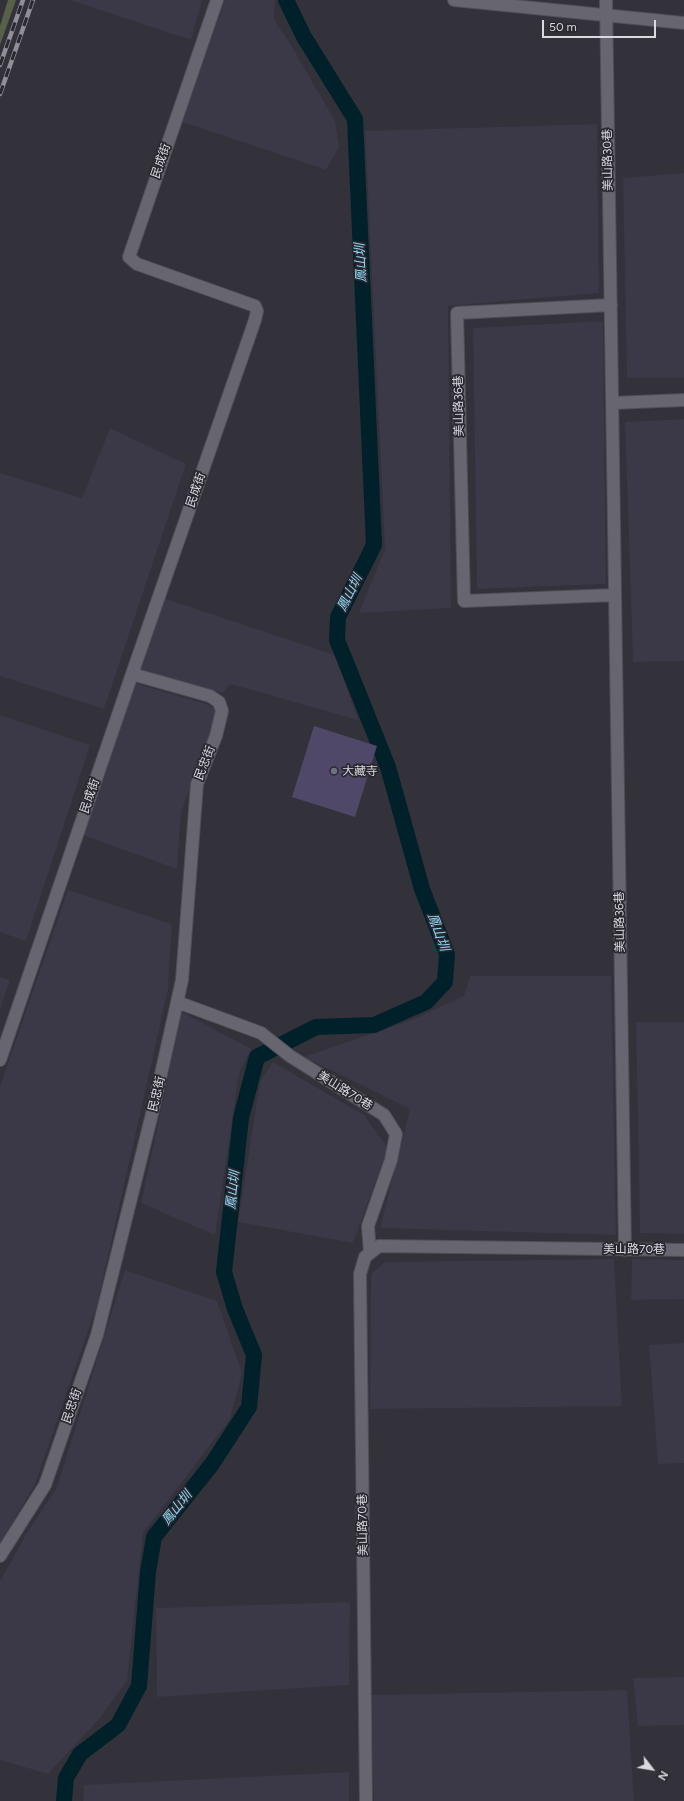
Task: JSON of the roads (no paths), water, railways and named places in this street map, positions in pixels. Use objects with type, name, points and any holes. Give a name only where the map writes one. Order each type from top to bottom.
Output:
[{"type":"street","name":"民成街","points":[[0,1060],[132,674],[256,320],[257,311],[255,306],[137,264],[129,257],[218,0]]},
{"type":"street","points":[[454,0],[684,23]]},
{"type":"street","name":"美山路30巷","points":[[606,0],[611,305]]},
{"type":"street","name":"美山路36巷","points":[[615,595],[464,601],[457,313],[611,305],[625,1250]]},
{"type":"street","points":[[612,403],[684,400]]},
{"type":"street","name":"民忠街","points":[[0,1556],[45,1485],[97,1335],[153,1110],[182,980],[188,882],[197,784],[216,736],[222,711],[219,702],[210,696],[132,674]]},
{"type":"street","name":"美山路70巷","points":[[177,1002],[261,1033],[290,1056],[384,1115],[396,1134],[391,1160],[368,1226],[370,1253]]},
{"type":"street","name":"美山路70巷","points":[[366,1801],[360,1274],[365,1257],[379,1246],[684,1250]]},
{"type":"waterway","name":"鳳山圳","points":[[64,1801],[66,1778],[80,1754],[118,1725],[139,1686],[148,1572],[154,1537],[212,1464],[249,1407],[254,1355],[235,1309],[224,1272],[241,1118],[257,1057],[316,1027],[374,1025],[426,1002],[445,982],[447,954],[422,889],[388,767],[337,640],[338,617],[374,545],[355,119],[304,37],[286,0]]},
{"type":"railway","points":[[0,65],[23,0]]},
{"type":"railway","points":[[0,94],[33,0]]},
{"type":"place","name":"大藏寺","points":[[334,771]]}]
